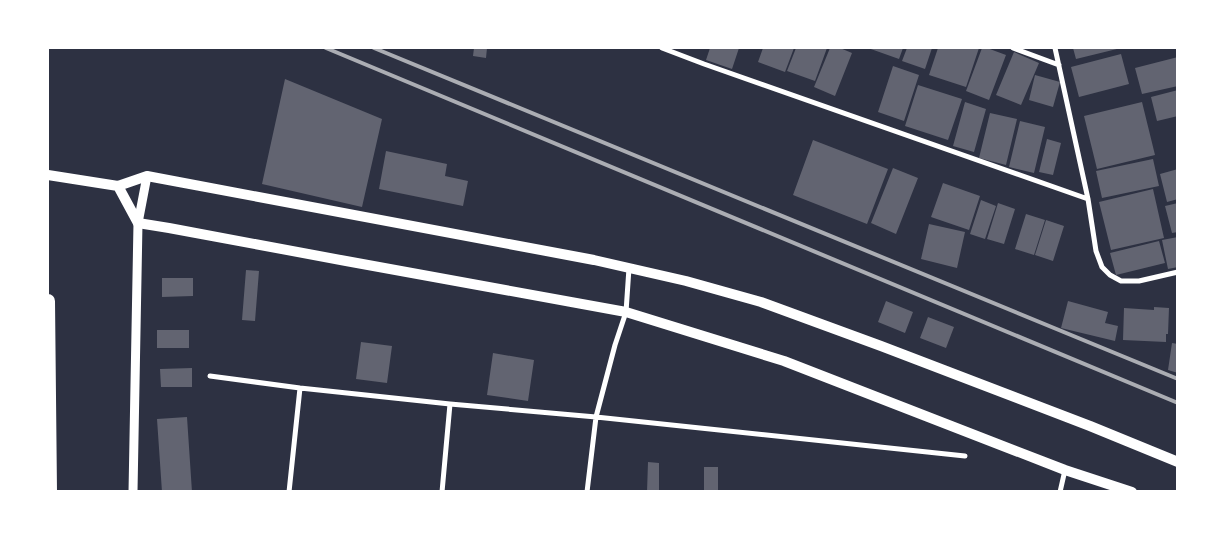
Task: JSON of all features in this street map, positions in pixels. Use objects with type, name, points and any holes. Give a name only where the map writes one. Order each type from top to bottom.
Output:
[{"type":"highway","points":[[48,301],[50,492]]},
{"type":"main road","points":[[48,175],[118,186],[146,176],[594,260],[686,281],[761,302],[881,346],[1090,426],[1178,462]]},
{"type":"main road","points":[[118,186],[138,223],[626,312],[784,360],[1065,470],[1132,492]]},
{"type":"street","points":[[662,48],[1088,199]]},
{"type":"street","points":[[1013,48],[1058,65]]},
{"type":"street","points":[[1055,48],[1088,199],[1096,251],[1102,267],[1110,275],[1121,281],[1139,281],[1178,272]]},
{"type":"street","points":[[133,492],[138,223],[146,176]]},
{"type":"street","points":[[587,492],[596,417],[615,345],[626,312],[629,268]]},
{"type":"street","points":[[210,376],[450,404],[596,417],[965,456]]},
{"type":"street","points":[[289,492],[300,388]]},
{"type":"street","points":[[442,492],[450,404]]},
{"type":"street","points":[[1060,492],[1065,470]]},
{"type":"building","points":[[474,48],[487,48],[486,58],[473,56]]},
{"type":"building","points":[[710,48],[739,48],[732,69],[706,60]]},
{"type":"building","points":[[763,48],[794,48],[785,72],[758,62]]},
{"type":"building","points":[[796,48],[827,48],[815,81],[787,71]]},
{"type":"building","points":[[830,48],[840,48],[852,53],[835,96],[814,87]]},
{"type":"building","points":[[868,48],[903,48],[899,59]]},
{"type":"building","points":[[907,48],[932,48],[925,69],[902,61]]},
{"type":"building","points":[[938,48],[979,48],[966,87],[929,75]]},
{"type":"building","points":[[982,48],[1006,55],[989,100],[966,91]]},
{"type":"building","points":[[1073,48],[1121,48],[1076,59]]},
{"type":"building","points":[[1014,52],[1039,63],[1021,105],[996,95]]},
{"type":"building","points":[[1121,54],[1129,84],[1079,97],[1071,67]]},
{"type":"building","points":[[1178,57],[1178,86],[1142,94],[1135,68]]},
{"type":"building","points":[[893,66],[919,75],[904,121],[878,112]]},
{"type":"building","points":[[1035,75],[1060,82],[1053,107],[1029,100]]},
{"type":"building","points":[[285,79],[382,119],[362,207],[262,184]]},
{"type":"building","points":[[918,85],[962,99],[948,140],[905,126]]},
{"type":"building","points":[[1178,90],[1178,116],[1157,121],[1151,97]]},
{"type":"building","points":[[965,102],[986,109],[974,152],[953,146]]},
{"type":"building","points":[[1142,102],[1155,155],[1097,169],[1084,116]]},
{"type":"building","points":[[990,113],[1017,119],[1006,165],[979,158]]},
{"type":"building","points":[[1020,121],[1045,127],[1034,173],[1009,167]]},
{"type":"building","points":[[1047,139],[1061,143],[1053,175],[1039,172]]},
{"type":"building","points":[[813,140],[888,169],[867,224],[793,195]]},
{"type":"building","points":[[386,151],[447,164],[445,176],[468,181],[463,206],[379,189]]},
{"type":"building","points":[[1153,159],[1159,186],[1102,198],[1096,171]]},
{"type":"building","points":[[893,168],[918,178],[896,234],[871,223]]},
{"type":"building","points":[[1178,169],[1178,199],[1167,202],[1160,174]]},
{"type":"building","points":[[943,183],[980,196],[969,230],[931,217]]},
{"type":"building","points":[[1153,189],[1164,238],[1111,250],[1099,202]]},
{"type":"building","points":[[981,200],[996,206],[985,239],[970,234]]},
{"type":"building","points":[[998,203],[1015,209],[1004,244],[987,239]]},
{"type":"building","points":[[1178,203],[1178,232],[1172,233],[1165,206]]},
{"type":"building","points":[[1026,214],[1045,220],[1034,255],[1015,249]]},
{"type":"building","points":[[1046,220],[1064,226],[1053,261],[1035,255]]},
{"type":"building","points":[[929,224],[965,232],[957,268],[921,259]]},
{"type":"building","points":[[1178,237],[1178,267],[1168,269],[1162,240]]},
{"type":"building","points":[[1159,241],[1165,263],[1116,275],[1110,253]]},
{"type":"building","points":[[246,270],[259,271],[255,321],[242,320]]},
{"type":"building","points":[[162,278],[193,278],[193,296],[162,297]]},
{"type":"building","points":[[886,301],[913,312],[905,333],[878,322]]},
{"type":"building","points":[[1068,301],[1108,312],[1105,323],[1118,326],[1115,341],[1061,328]]},
{"type":"building","points":[[1154,307],[1169,308],[1166,342],[1123,340],[1124,308],[1154,310]]},
{"type":"building","points":[[928,317],[954,327],[946,348],[920,338]]},
{"type":"building","points":[[157,330],[189,330],[189,348],[157,348]]},
{"type":"building","points":[[361,342],[392,346],[387,383],[356,379]]},
{"type":"building","points":[[1172,343],[1178,344],[1178,373],[1168,370]]},
{"type":"building","points":[[493,353],[534,360],[528,401],[487,395]]},
{"type":"building","points":[[192,368],[192,387],[161,387],[160,369]]},
{"type":"building","points":[[187,417],[192,492],[162,492],[157,419]]},
{"type":"building","points":[[648,462],[659,463],[659,492],[647,492]]},
{"type":"building","points":[[704,467],[718,467],[718,492],[704,492]]},
{"type":"railway","points":[[326,48],[1178,403]]},
{"type":"railway","points":[[374,48],[1178,379]]}]
